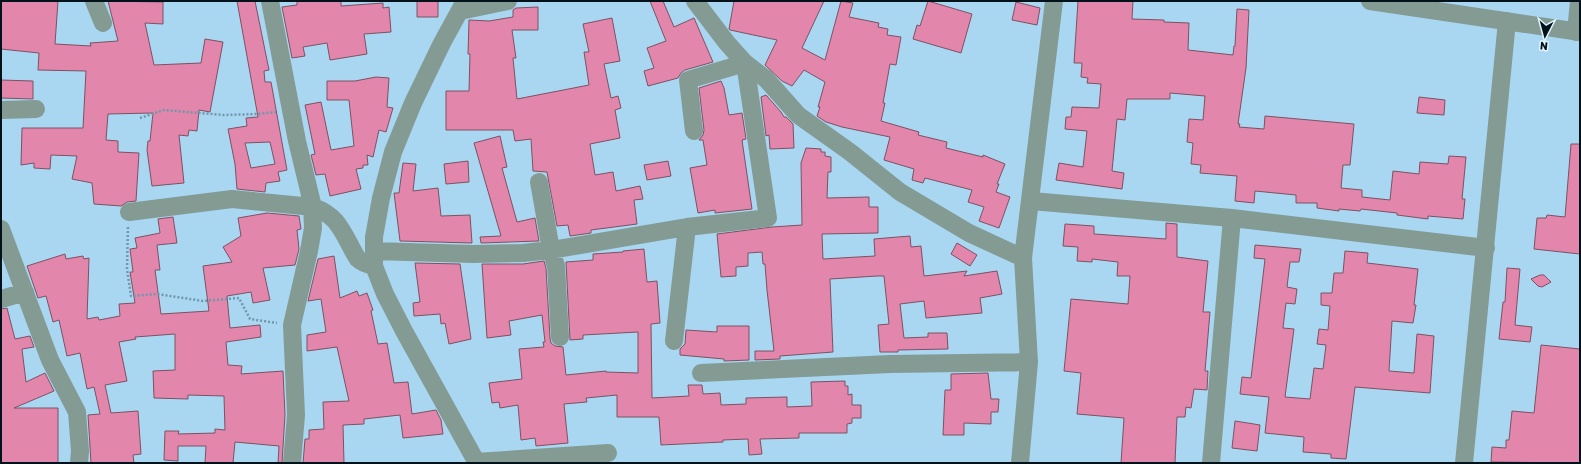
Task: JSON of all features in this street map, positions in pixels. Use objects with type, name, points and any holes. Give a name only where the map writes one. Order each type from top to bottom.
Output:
[{"type":"street","points":[[94,1],[103,23]]},
{"type":"street","points":[[270,1],[297,141],[312,207],[313,228],[292,325],[296,415],[292,463]]},
{"type":"street","points":[[508,1],[462,6],[442,43],[416,96],[393,152],[381,198],[374,237],[374,258],[385,294],[477,462],[608,453]]},
{"type":"street","points":[[695,1],[727,43],[745,63],[766,79],[798,115],[850,152],[900,192],[968,233],[1023,258]]},
{"type":"street","points":[[1020,463],[1029,362],[1023,258],[1054,1]]},
{"type":"street","points":[[1370,1],[1508,20],[1578,32],[1579,1]]},
{"type":"street","points":[[1464,463],[1508,20]]},
{"type":"street","points":[[694,131],[688,80],[745,63]]},
{"type":"street","points":[[129,212],[232,199],[312,207],[324,211],[334,218],[342,228],[358,259],[366,264],[374,258],[523,253],[551,250],[687,227],[768,218],[745,63]]},
{"type":"street","points":[[1,110],[36,109]]},
{"type":"street","points":[[539,182],[551,250],[556,266],[560,337]]},
{"type":"street","points":[[1031,201],[1232,218],[1486,248]]},
{"type":"street","points":[[1211,463],[1232,218]]},
{"type":"street","points":[[674,341],[687,227]]},
{"type":"street","points":[[1,229],[50,360],[77,412],[80,451],[79,463]]},
{"type":"street","points":[[1,299],[25,292]]},
{"type":"street","points":[[701,373],[890,364],[1029,362]]},
{"type":"path","points":[[140,118],[164,110],[223,115],[258,114],[291,110]]},
{"type":"path","points":[[129,212],[127,269],[131,296],[157,294],[203,301],[239,298],[250,319],[292,325]]},
{"type":"building","points":[[1,1],[58,1],[55,44],[91,46],[90,43],[118,41],[108,1],[163,2],[163,24],[145,23],[154,65],[201,63],[205,39],[223,42],[210,112],[199,110],[197,131],[189,130],[188,136],[179,135],[184,183],[152,186],[147,150],[148,141],[150,141],[153,113],[108,114],[106,140],[118,141],[118,152],[139,153],[136,201],[127,202],[121,206],[94,204],[92,183],[72,179],[77,156],[51,155],[50,169],[34,168],[34,163],[21,165],[22,128],[83,128],[86,71],[38,70],[39,53],[1,49]]},
{"type":"building","points":[[237,1],[255,1],[269,70],[264,71],[265,82],[271,82],[287,170],[278,172],[280,181],[266,183],[265,192],[237,189],[235,164],[228,129],[247,126],[246,118],[258,117]],"holes":[[[270,142],[275,164],[251,168],[245,143]]]},
{"type":"building","points":[[297,1],[341,1],[341,6],[383,3],[383,8],[389,7],[391,32],[364,34],[367,54],[330,60],[327,43],[303,47],[305,56],[292,58],[282,7],[297,5]]},
{"type":"building","points":[[417,1],[438,1],[438,17],[417,17]]},
{"type":"building","points":[[650,1],[663,1],[674,27],[694,18],[713,62],[685,70],[678,78],[648,86],[644,71],[654,68],[647,48],[666,41]]},
{"type":"building","points":[[734,1],[824,1],[802,48],[825,60],[841,1],[853,3],[849,17],[879,23],[878,27],[888,29],[887,35],[901,37],[896,65],[890,64],[881,121],[919,132],[918,135],[947,142],[946,148],[983,157],[983,155],[1005,164],[997,184],[999,184],[996,192],[1010,197],[999,228],[979,221],[984,207],[968,202],[972,190],[925,178],[923,183],[912,180],[914,169],[884,160],[890,137],[842,127],[826,122],[817,116],[825,82],[804,70],[792,86],[782,81],[765,65],[777,40],[729,29]]},
{"type":"building","points":[[928,1],[972,14],[961,53],[913,39],[917,25],[920,26]]},
{"type":"building","points":[[1078,1],[1133,1],[1132,19],[1164,20],[1164,22],[1189,23],[1188,50],[1233,55],[1235,46],[1237,9],[1249,10],[1246,68],[1238,124],[1240,124],[1239,127],[1264,129],[1265,116],[1354,124],[1350,165],[1343,165],[1341,188],[1362,190],[1362,197],[1390,200],[1393,171],[1419,174],[1420,162],[1448,164],[1449,156],[1466,157],[1462,199],[1465,199],[1463,219],[1428,216],[1428,219],[1397,215],[1397,213],[1361,209],[1360,211],[1339,209],[1339,211],[1317,208],[1317,203],[1296,203],[1296,195],[1255,191],[1254,203],[1235,201],[1237,176],[1200,173],[1201,165],[1191,164],[1193,143],[1187,142],[1189,119],[1203,120],[1205,96],[1170,93],[1170,99],[1127,99],[1125,120],[1117,119],[1112,171],[1124,173],[1122,189],[1056,180],[1059,163],[1083,167],[1087,131],[1065,129],[1066,117],[1071,117],[1072,107],[1099,108],[1101,84],[1087,83],[1088,78],[1081,77],[1082,63],[1074,63]]},
{"type":"building","points":[[1016,2],[1040,8],[1037,25],[1012,20]]},
{"type":"building","points":[[538,7],[538,30],[512,30],[516,58],[513,58],[517,99],[589,85],[584,52],[589,52],[583,24],[612,18],[620,61],[604,64],[611,98],[618,96],[621,108],[615,110],[620,138],[590,144],[595,175],[613,172],[616,191],[640,186],[643,199],[634,200],[637,224],[591,230],[591,233],[570,236],[568,225],[557,226],[547,172],[533,171],[531,139],[515,141],[513,130],[446,130],[446,91],[469,91],[469,20],[489,21],[513,17],[513,10],[516,8]]},
{"type":"building","points":[[376,77],[389,78],[387,107],[393,108],[386,132],[379,130],[373,157],[367,155],[368,165],[363,165],[363,168],[356,169],[361,189],[330,196],[325,174],[316,175],[311,155],[315,154],[305,105],[321,102],[331,150],[354,146],[349,100],[327,100],[327,81],[355,81]]},
{"type":"building","points":[[1,80],[33,81],[33,99],[1,98]]},
{"type":"building","points":[[721,81],[724,88],[729,115],[742,113],[746,139],[742,140],[752,209],[715,213],[715,210],[698,213],[690,168],[707,165],[703,140],[699,140],[703,135],[704,130],[699,88]]},
{"type":"building","points":[[766,95],[784,117],[786,117],[793,124],[794,148],[770,149],[769,135],[766,136],[761,97]]},
{"type":"building","points":[[1419,97],[1445,100],[1444,115],[1417,113]]},
{"type":"building","points":[[500,136],[507,167],[502,168],[517,222],[535,218],[539,241],[481,243],[480,237],[501,236],[474,143]]},
{"type":"building","points":[[1571,144],[1580,144],[1580,254],[1534,249],[1537,218],[1546,218],[1547,215],[1565,217]]},
{"type":"building","points":[[806,148],[821,149],[821,152],[825,152],[825,156],[831,157],[831,172],[828,172],[827,198],[869,197],[869,207],[878,207],[878,233],[822,234],[823,259],[875,256],[874,239],[910,236],[911,247],[921,246],[924,276],[967,271],[964,276],[997,271],[1002,294],[980,298],[982,313],[926,318],[924,301],[900,304],[904,338],[928,337],[928,333],[947,333],[948,349],[898,350],[898,352],[880,352],[878,325],[889,324],[884,276],[877,276],[830,279],[833,352],[780,356],[780,359],[755,360],[755,351],[774,351],[765,264],[763,264],[762,252],[748,253],[748,266],[736,267],[736,276],[721,277],[717,234],[802,225],[801,163]]},
{"type":"building","points":[[468,161],[469,182],[446,184],[444,164]]},
{"type":"building","points":[[668,161],[671,176],[647,180],[644,165]]},
{"type":"building","points":[[403,163],[416,164],[413,191],[438,188],[441,216],[470,215],[472,243],[400,241],[394,193],[399,193]]},
{"type":"building","points":[[267,213],[299,216],[301,229],[297,230],[299,249],[295,265],[263,268],[270,300],[253,303],[251,292],[227,296],[230,328],[260,325],[261,337],[226,342],[228,365],[242,366],[241,374],[283,371],[285,415],[282,463],[278,463],[279,446],[235,442],[233,463],[205,463],[206,446],[178,446],[178,461],[164,460],[165,431],[179,431],[178,434],[215,433],[215,429],[225,430],[224,396],[188,395],[188,399],[154,398],[153,371],[175,370],[175,334],[135,337],[136,339],[119,342],[127,381],[105,385],[111,413],[138,411],[141,454],[133,455],[134,463],[91,463],[88,415],[100,414],[94,387],[87,389],[80,353],[67,356],[59,320],[53,322],[46,296],[38,298],[27,266],[65,254],[66,259],[83,256],[84,259],[89,258],[87,319],[98,317],[99,320],[120,316],[119,304],[135,303],[130,272],[133,272],[130,249],[137,248],[135,238],[160,233],[158,219],[173,217],[177,243],[157,245],[160,270],[155,270],[161,314],[209,311],[203,266],[232,262],[223,247],[241,236],[238,218]]},
{"type":"building","points":[[1166,223],[1177,224],[1177,257],[1208,261],[1203,312],[1210,312],[1205,371],[1208,371],[1207,390],[1194,389],[1191,408],[1186,407],[1185,417],[1177,417],[1175,463],[1121,463],[1124,418],[1077,414],[1081,373],[1064,371],[1071,299],[1128,304],[1130,276],[1117,276],[1118,262],[1092,259],[1092,262],[1077,261],[1078,247],[1063,246],[1065,224],[1094,226],[1094,234],[1166,239]]},
{"type":"building","points":[[957,243],[977,255],[970,266],[951,254]]},
{"type":"building","points":[[1255,245],[1301,249],[1299,262],[1290,262],[1287,287],[1297,289],[1295,304],[1286,303],[1283,328],[1294,329],[1285,397],[1310,399],[1314,368],[1323,369],[1326,345],[1317,344],[1319,329],[1328,330],[1330,306],[1321,305],[1321,293],[1332,293],[1334,273],[1343,273],[1345,251],[1368,253],[1367,263],[1418,269],[1414,305],[1416,305],[1413,323],[1392,321],[1389,371],[1414,373],[1417,334],[1434,336],[1430,393],[1355,387],[1346,459],[1331,458],[1331,454],[1303,452],[1304,437],[1265,433],[1269,397],[1240,394],[1242,377],[1251,378],[1265,259],[1254,258]]},
{"type":"building","points":[[644,249],[647,282],[657,281],[660,323],[651,324],[652,398],[689,396],[688,385],[702,385],[703,394],[720,393],[721,405],[746,404],[746,398],[787,397],[787,407],[812,406],[811,382],[845,381],[845,386],[848,386],[848,395],[852,394],[852,405],[861,405],[861,418],[852,418],[852,423],[847,424],[847,433],[799,433],[799,438],[760,439],[762,454],[749,455],[748,439],[723,440],[723,442],[661,445],[659,417],[617,417],[617,395],[586,398],[587,402],[564,404],[568,443],[536,446],[535,438],[521,440],[518,405],[500,408],[499,402],[492,403],[489,383],[522,379],[519,349],[544,347],[543,342],[545,342],[542,315],[509,321],[511,335],[487,338],[482,264],[523,264],[544,261],[546,268],[550,338],[551,343],[555,346],[563,347],[566,375],[606,371],[638,373],[638,332],[583,335],[583,339],[570,340],[566,262],[593,260],[593,254]]},
{"type":"building","points":[[334,256],[340,298],[357,291],[359,296],[367,293],[373,310],[371,311],[378,344],[387,343],[394,383],[408,382],[412,414],[436,410],[441,420],[443,434],[403,438],[400,415],[364,419],[364,424],[343,425],[344,463],[303,463],[305,439],[309,439],[309,430],[324,429],[323,402],[349,401],[337,347],[307,351],[307,335],[326,332],[321,299],[308,301],[318,259]]},
{"type":"building","points":[[415,263],[460,264],[471,339],[449,344],[445,323],[441,324],[440,314],[414,316],[413,303],[420,302]]},
{"type":"building","points":[[1507,268],[1520,269],[1515,325],[1532,327],[1530,342],[1499,339],[1503,302],[1505,302]]},
{"type":"building","points":[[1544,275],[1551,282],[1542,287],[1538,286],[1531,279]]},
{"type":"building","points":[[7,308],[15,339],[30,336],[34,347],[22,349],[26,382],[45,373],[54,391],[14,408],[58,408],[58,463],[1,463],[1,309]]},
{"type":"building","points":[[717,326],[749,326],[749,360],[724,361],[724,359],[680,355],[680,349],[685,344],[686,330],[717,332]]},
{"type":"building","points":[[1541,345],[1580,349],[1580,463],[1491,462],[1492,447],[1506,448],[1506,440],[1509,440],[1512,411],[1534,413]]},
{"type":"building","points":[[988,373],[991,399],[999,399],[998,412],[991,412],[991,424],[964,423],[964,435],[943,435],[945,390],[951,390],[951,374]]},
{"type":"building","points":[[1235,421],[1260,425],[1257,451],[1232,448]]}]
